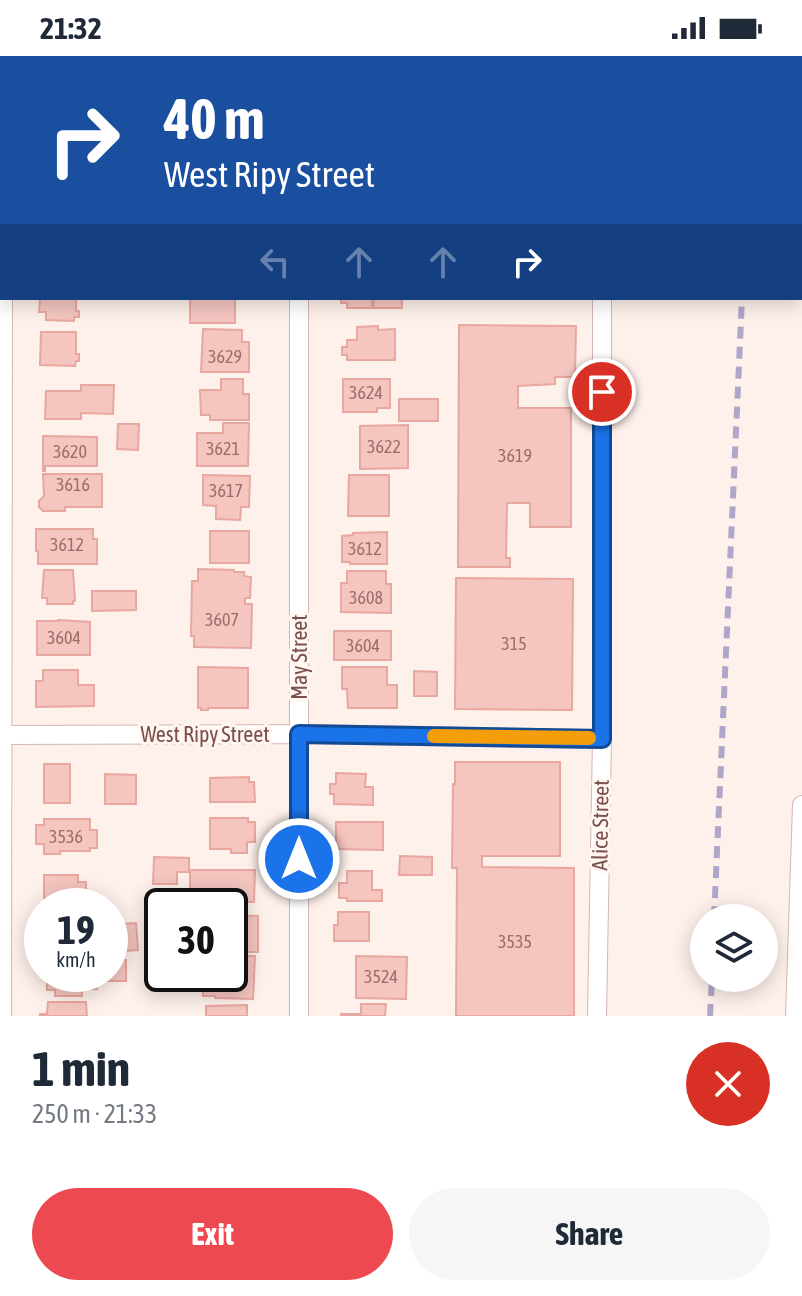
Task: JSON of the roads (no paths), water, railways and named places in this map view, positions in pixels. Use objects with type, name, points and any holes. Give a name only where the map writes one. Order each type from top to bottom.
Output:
[{"type":"street","points":[[2,1016],[3,300]]},
{"type":"street","name":"May Street","points":[[299,300],[299,1016]]},
{"type":"street","name":"Alice Street","points":[[597,1016],[602,739],[602,300]]},
{"type":"street","name":"West Ripy Street","points":[[1,735],[299,734],[602,739]]},
{"type":"street","points":[[795,1016],[802,805]]},
{"type":"railway","points":[[715,904],[742,300]]},
{"type":"railway","points":[[710,1016],[711,992]]}]
